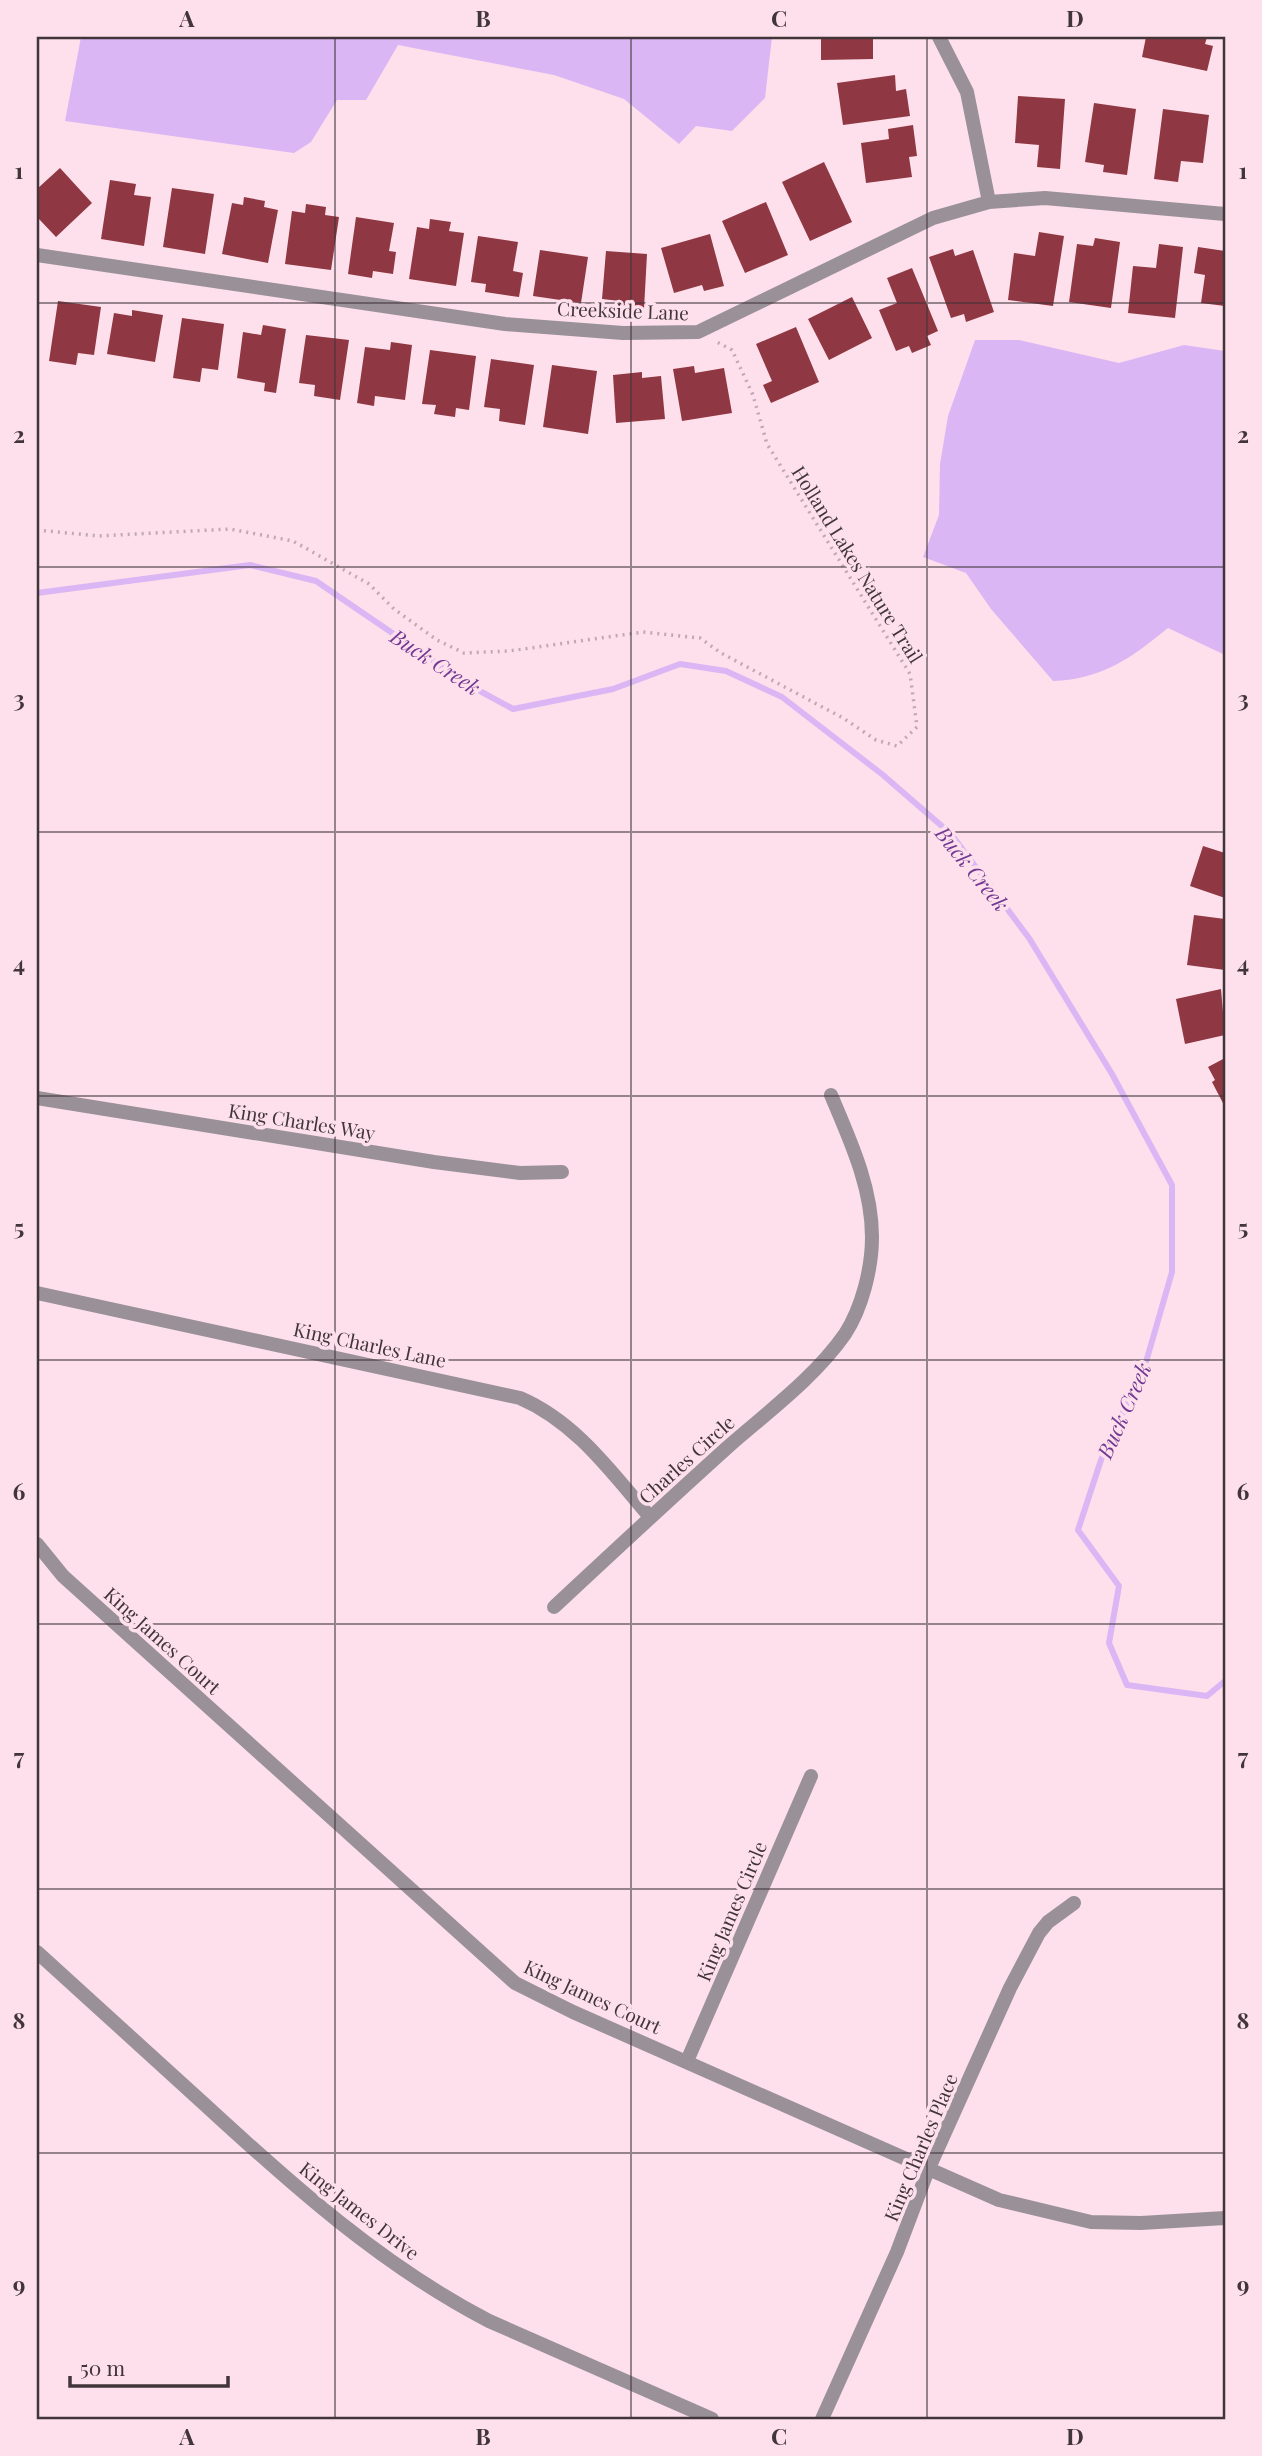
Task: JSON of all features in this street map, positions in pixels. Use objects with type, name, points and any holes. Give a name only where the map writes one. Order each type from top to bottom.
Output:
[{"type":"street","points":[[939,37],[967,92],[989,202]]},
{"type":"street","name":"Creekside Lane","points":[[37,255],[505,324],[624,333],[698,332],[933,218],[989,202],[1045,198],[1225,214]]},
{"type":"street","name":"Charles Circle","points":[[554,1607],[780,1401],[824,1359],[841,1337],[860,1301],[866,1280],[872,1240],[871,1213],[855,1153],[831,1095]]},
{"type":"street","name":"King Charles Way","points":[[37,1098],[434,1162],[520,1173],[562,1172]]},
{"type":"street","name":"King Charles Lane","points":[[38,1296],[520,1398],[556,1417],[586,1444],[650,1517]]},
{"type":"street","name":"King James Court","points":[[37,1544],[63,1576],[494,1967],[536,1994],[999,2200],[1091,2222],[1141,2223],[1225,2218]]},
{"type":"street","name":"King James Circle","points":[[687,2061],[811,1776]]},
{"type":"street","name":"King Charles Place","points":[[822,2419],[897,2252],[928,2170],[1010,1988],[1039,1933],[1048,1922],[1074,1903]]},
{"type":"street","name":"King James Drive","points":[[37,1952],[253,2149],[382,2255],[453,2303],[489,2321],[712,2419]]},
{"type":"path","name":"Holland Lakes Nature Trail","points":[[37,530],[99,536],[230,529],[293,541],[369,584],[394,608],[437,640],[464,653],[509,651],[643,632],[699,639],[843,718],[876,740],[897,746],[917,727],[910,674],[767,444],[753,395],[732,350],[698,332]]},
{"type":"shaded area","points":[[81,37],[772,37],[765,98],[732,131],[696,126],[679,144],[624,99],[554,75],[398,45],[366,100],[337,100],[311,142],[294,153],[65,121]]},
{"type":"shaded area","points":[[975,340],[1019,340],[1119,363],[1184,345],[1225,351],[1225,655],[1168,628],[1129,657],[1102,671],[1053,681],[991,609],[966,573],[923,557],[939,515],[940,464],[948,416]]},
{"type":"building","points":[[821,37],[873,37],[873,59],[821,60]]},
{"type":"building","points":[[1146,37],[1207,37],[1205,44],[1213,46],[1207,71],[1142,57]]},
{"type":"building","points":[[895,75],[896,91],[906,89],[910,116],[843,125],[837,83]]},
{"type":"building","points":[[1018,96],[1065,99],[1060,169],[1037,167],[1039,145],[1015,143]]},
{"type":"building","points":[[1094,103],[1136,109],[1127,175],[1103,172],[1104,165],[1085,162]]},
{"type":"building","points":[[1163,109],[1209,115],[1203,163],[1181,161],[1178,182],[1154,179]]},
{"type":"building","points":[[913,125],[917,156],[909,157],[912,177],[866,183],[861,143],[889,139],[888,129]]},
{"type":"building","points":[[824,162],[852,222],[810,241],[782,182]]},
{"type":"building","points":[[60,168],[92,203],[56,237],[39,219],[37,221],[37,189]]},
{"type":"building","points":[[110,180],[136,184],[134,195],[151,197],[144,246],[101,239]]},
{"type":"building","points":[[172,188],[214,194],[205,254],[163,247]]},
{"type":"building","points":[[244,197],[265,201],[264,207],[278,210],[268,263],[222,254],[232,203],[243,205]]},
{"type":"building","points":[[766,202],[788,255],[745,273],[722,221]]},
{"type":"building","points":[[306,204],[326,207],[325,215],[339,217],[331,270],[285,264],[292,211],[305,213]]},
{"type":"building","points":[[356,217],[394,223],[389,251],[396,252],[393,274],[373,271],[372,278],[348,274]]},
{"type":"building","points":[[430,219],[451,222],[449,231],[464,233],[456,286],[409,279],[417,227],[429,229]]},
{"type":"building","points":[[1039,232],[1064,236],[1053,306],[1008,300],[1014,253],[1035,256]]},
{"type":"building","points":[[710,234],[724,286],[704,291],[702,285],[674,293],[661,248]]},
{"type":"building","points":[[478,236],[518,242],[513,271],[523,273],[519,297],[485,292],[486,284],[471,282]]},
{"type":"building","points":[[1095,238],[1120,242],[1111,308],[1069,302],[1077,244],[1093,246]]},
{"type":"building","points":[[1159,244],[1183,247],[1175,318],[1128,313],[1133,266],[1156,268]]},
{"type":"building","points":[[1198,247],[1225,251],[1225,306],[1201,303],[1205,275],[1194,273]]},
{"type":"building","points":[[953,249],[955,256],[973,250],[994,312],[966,322],[964,314],[951,318],[929,257]]},
{"type":"building","points":[[540,250],[588,257],[581,303],[533,296]]},
{"type":"building","points":[[606,251],[647,254],[644,309],[619,308],[620,301],[602,299]]},
{"type":"building","points":[[912,268],[938,331],[927,336],[931,345],[912,353],[909,346],[896,351],[879,310],[897,303],[887,278]]},
{"type":"building","points":[[852,297],[872,338],[829,360],[808,319]]},
{"type":"building","points":[[58,301],[101,307],[94,355],[78,353],[76,365],[49,361]]},
{"type":"building","points":[[132,310],[163,315],[155,362],[107,354],[114,313],[132,316]]},
{"type":"building","points":[[182,318],[224,324],[218,370],[202,368],[200,382],[173,378]]},
{"type":"building","points":[[263,325],[286,329],[276,393],[264,391],[265,383],[237,378],[243,332],[261,335]]},
{"type":"building","points":[[796,327],[819,382],[771,403],[763,385],[772,381],[756,344]]},
{"type":"building","points":[[306,335],[349,340],[340,400],[314,396],[315,385],[299,383]]},
{"type":"building","points":[[391,342],[412,345],[405,400],[375,396],[374,406],[357,403],[365,347],[390,350]]},
{"type":"building","points":[[430,350],[476,356],[469,410],[456,408],[455,417],[434,414],[436,405],[422,404]]},
{"type":"building","points":[[491,359],[534,365],[525,425],[499,421],[500,409],[484,407]]},
{"type":"building","points":[[552,365],[597,371],[588,434],[543,427]]},
{"type":"building","points":[[694,366],[695,373],[724,368],[732,413],[682,421],[673,369]]},
{"type":"building","points":[[642,372],[642,378],[661,376],[665,419],[616,423],[613,375]]},
{"type":"building","points":[[1203,846],[1225,853],[1225,898],[1190,886]]},
{"type":"building","points":[[1194,915],[1225,919],[1225,970],[1187,965]]},
{"type":"building","points":[[1221,989],[1225,1035],[1185,1044],[1176,999]]},
{"type":"building","points":[[1225,1058],[1225,1107],[1212,1082],[1215,1080],[1208,1067]]},
{"type":"waterway","name":"Buck Creek","points":[[37,593],[250,565],[316,581],[467,684],[513,709],[613,689],[680,664],[726,671],[782,697],[883,775],[951,834],[1029,938],[1112,1074],[1172,1185],[1172,1272],[1146,1362],[1101,1460],[1078,1530],[1119,1586],[1109,1643],[1127,1685],[1207,1696],[1225,1681]]}]
